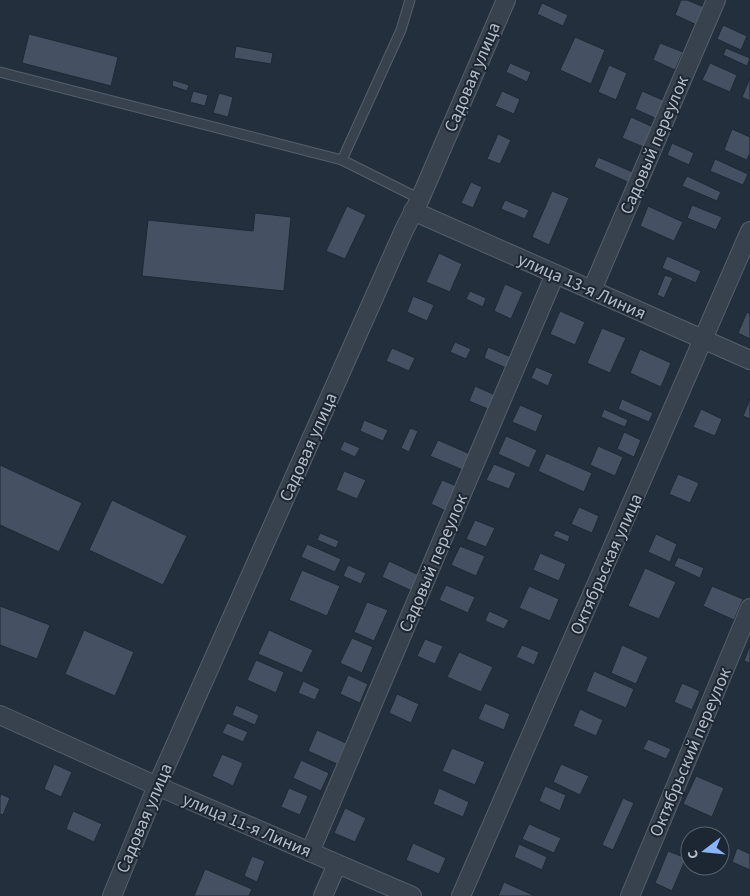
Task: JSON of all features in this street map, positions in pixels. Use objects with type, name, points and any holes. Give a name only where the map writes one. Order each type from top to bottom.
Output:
[{"type":"street","name":"Садовая улица","points":[[112,896],[157,786],[506,0]]},
{"type":"street","name":"Садовый переулок","points":[[592,290],[716,0]]},
{"type":"street","name":"улица 13-я Линия","points":[[416,205],[556,274],[750,360]]},
{"type":"street","name":"Октябрьская улица","points":[[460,896],[750,232]]},
{"type":"street","name":"Садовый переулок","points":[[310,852],[556,274]]},
{"type":"street","name":"Октябрьский переулок","points":[[630,896],[750,608]]},
{"type":"street","name":"улица 11-я Линия","points":[[0,715],[157,786],[412,896]]},
{"type":"street","points":[[323,896],[337,864]]},
{"type":"lane","points":[[342,160],[402,30],[410,0]]},
{"type":"lane","points":[[0,72],[342,160],[416,205]]},
{"type":"building","points":[[681,0],[687,0],[704,7],[697,25],[675,15]]},
{"type":"building","points":[[542,3],[568,15],[563,26],[537,14]]},
{"type":"building","points":[[723,25],[747,36],[741,50],[717,39]]},
{"type":"building","points":[[29,34],[118,57],[111,86],[22,63]]},
{"type":"building","points":[[575,37],[605,50],[591,84],[560,70]]},
{"type":"building","points":[[660,43],[683,52],[675,70],[653,60]]},
{"type":"building","points":[[236,46],[273,53],[271,64],[234,58]]},
{"type":"building","points":[[726,48],[750,58],[747,66],[723,55]]},
{"type":"building","points":[[510,63],[531,72],[527,82],[506,72]]},
{"type":"building","points":[[710,63],[737,75],[730,92],[702,80]]},
{"type":"building","points":[[609,65],[627,73],[616,100],[598,92]]},
{"type":"building","points":[[750,78],[750,101],[742,97]]},
{"type":"building","points":[[173,80],[189,85],[187,91],[172,86]]},
{"type":"building","points":[[193,91],[208,95],[205,106],[190,102]]},
{"type":"building","points":[[502,91],[520,99],[514,114],[495,106]]},
{"type":"building","points":[[642,91],[665,101],[657,119],[635,109]]},
{"type":"building","points":[[219,93],[233,97],[228,117],[213,113]]},
{"type":"building","points":[[631,117],[655,128],[646,148],[622,138]]},
{"type":"building","points":[[732,129],[750,137],[750,153],[747,160],[724,150]]},
{"type":"building","points":[[498,134],[511,140],[500,164],[487,159]]},
{"type":"building","points":[[672,143],[694,153],[689,165],[667,155]]},
{"type":"building","points":[[598,157],[635,173],[630,183],[594,167]]},
{"type":"building","points":[[715,159],[748,174],[743,185],[710,171]]},
{"type":"building","points":[[687,176],[721,192],[717,201],[682,186]]},
{"type":"building","points":[[471,182],[482,187],[473,208],[461,203]]},
{"type":"building","points":[[552,191],[569,198],[549,245],[532,237]]},
{"type":"building","points":[[505,200],[529,210],[525,219],[501,209]]},
{"type":"building","points":[[692,205],[722,217],[716,230],[687,218]]},
{"type":"building","points":[[347,206],[366,215],[345,259],[326,251]]},
{"type":"building","points":[[648,206],[683,222],[674,241],[640,226]]},
{"type":"building","points":[[255,213],[291,217],[284,291],[142,276],[148,220],[253,231]]},
{"type":"building","points":[[439,253],[462,264],[450,292],[426,282]]},
{"type":"building","points":[[667,256],[701,271],[696,283],[662,268]]},
{"type":"building","points":[[665,275],[673,278],[664,298],[657,295]]},
{"type":"building","points":[[505,284],[523,292],[511,319],[494,311]]},
{"type":"building","points":[[470,291],[486,298],[483,307],[466,299]]},
{"type":"building","points":[[413,296],[434,305],[427,321],[407,312]]},
{"type":"building","points":[[560,311],[585,322],[575,345],[550,334]]},
{"type":"building","points":[[747,312],[750,314],[750,339],[738,333]]},
{"type":"building","points":[[602,328],[626,338],[610,373],[587,363]]},
{"type":"building","points":[[455,342],[471,349],[466,359],[450,352]]},
{"type":"building","points":[[488,347],[511,357],[506,368],[484,358]]},
{"type":"building","points":[[392,348],[415,358],[409,371],[386,361]]},
{"type":"building","points":[[640,349],[671,363],[661,387],[630,373]]},
{"type":"building","points":[[536,367],[553,374],[548,386],[531,378]]},
{"type":"building","points":[[475,386],[495,395],[488,409],[469,401]]},
{"type":"building","points":[[622,399],[653,413],[649,422],[618,409]]},
{"type":"building","points":[[750,399],[750,419],[743,416]]},
{"type":"building","points":[[520,405],[543,415],[536,432],[512,422]]},
{"type":"building","points":[[604,409],[628,420],[625,427],[601,417]]},
{"type":"building","points":[[701,409],[722,419],[715,436],[693,427]]},
{"type":"building","points":[[364,420],[388,430],[383,441],[360,431]]},
{"type":"building","points":[[410,428],[418,431],[409,452],[401,448]]},
{"type":"building","points":[[624,432],[641,440],[634,457],[617,449]]},
{"type":"building","points":[[506,436],[537,450],[529,468],[498,454]]},
{"type":"building","points":[[438,440],[470,454],[463,470],[430,456]]},
{"type":"building","points":[[344,441],[360,448],[355,457],[340,450]]},
{"type":"building","points":[[598,446],[623,457],[615,476],[590,465]]},
{"type":"building","points":[[546,453],[592,473],[584,492],[538,471]]},
{"type":"building","points":[[494,464],[516,473],[509,489],[486,480]]},
{"type":"building","points":[[0,465],[82,503],[59,552],[0,525]]},
{"type":"building","points":[[344,471],[366,480],[357,499],[336,490]]},
{"type":"building","points":[[678,474],[699,483],[690,503],[669,494]]},
{"type":"building","points":[[442,480],[459,487],[448,512],[431,504]]},
{"type":"building","points":[[112,500],[187,536],[163,585],[89,550]]},
{"type":"building","points":[[579,507],[599,516],[592,533],[571,524]]},
{"type":"building","points":[[475,520],[495,528],[486,547],[466,539]]},
{"type":"building","points":[[556,530],[570,536],[568,542],[553,536]]},
{"type":"building","points":[[320,533],[339,541],[336,548],[317,540]]},
{"type":"building","points":[[656,534],[677,544],[670,562],[648,552]]},
{"type":"building","points":[[307,544],[341,559],[335,572],[301,557]]},
{"type":"building","points":[[460,546],[485,556],[476,576],[451,565]]},
{"type":"building","points":[[540,553],[566,564],[559,581],[533,570]]},
{"type":"building","points":[[678,557],[704,568],[700,578],[674,566]]},
{"type":"building","points":[[389,561],[419,575],[412,591],[382,577]]},
{"type":"building","points":[[348,565],[366,573],[361,584],[343,576]]},
{"type":"building","points":[[645,568],[676,582],[659,619],[628,606]]},
{"type":"building","points":[[302,570],[340,586],[327,616],[289,600]]},
{"type":"building","points":[[446,585],[475,597],[468,613],[439,600]]},
{"type":"building","points":[[529,586],[559,599],[550,621],[519,608]]},
{"type":"building","points":[[712,586],[743,599],[734,620],[703,606]]},
{"type":"building","points":[[367,602],[388,610],[374,641],[354,632]]},
{"type":"building","points":[[0,606],[50,625],[37,659],[0,645]]},
{"type":"building","points":[[489,611],[509,620],[504,629],[485,621]]},
{"type":"building","points":[[84,630],[134,652],[115,696],[65,674]]},
{"type":"building","points":[[269,630],[313,650],[302,673],[258,654]]},
{"type":"building","points":[[352,638],[373,647],[362,673],[340,663]]},
{"type":"building","points":[[425,639],[443,646],[435,664],[417,656]]},
{"type":"building","points":[[522,645],[539,652],[534,665],[516,657]]},
{"type":"building","points":[[622,645],[648,657],[636,684],[611,673]]},
{"type":"building","points":[[750,645],[750,663],[744,661]]},
{"type":"building","points":[[459,652],[493,667],[481,692],[447,677]]},
{"type":"building","points":[[256,660],[284,672],[276,693],[247,680]]},
{"type":"building","points":[[594,671],[634,689],[626,708],[586,691]]},
{"type":"building","points":[[348,675],[368,684],[360,703],[340,694]]},
{"type":"building","points":[[303,681],[320,689],[315,700],[298,693]]},
{"type":"building","points":[[682,683],[700,691],[692,710],[674,702]]},
{"type":"building","points":[[397,694],[419,704],[411,723],[389,713]]},
{"type":"building","points":[[485,703],[510,714],[504,730],[478,719]]},
{"type":"building","points":[[236,705],[259,715],[255,725],[232,715]]},
{"type":"building","points":[[580,709],[603,720],[596,736],[573,726]]},
{"type":"building","points":[[227,723],[248,732],[243,742],[222,733]]},
{"type":"building","points":[[317,730],[346,743],[337,764],[308,751]]},
{"type":"building","points":[[648,739],[671,749],[666,759],[643,749]]},
{"type":"building","points":[[452,748],[485,762],[475,785],[442,771]]},
{"type":"building","points":[[222,754],[243,763],[233,786],[212,776]]},
{"type":"building","points":[[301,760],[329,773],[321,791],[293,778]]},
{"type":"building","points":[[54,764],[72,772],[61,797],[44,789]]},
{"type":"building","points":[[561,764],[589,776],[580,795],[553,782]]},
{"type":"building","points":[[696,776],[724,788],[712,817],[683,804]]},
{"type":"building","points":[[545,786],[566,795],[560,811],[539,801]]},
{"type":"building","points":[[289,788],[308,796],[300,815],[281,807]]},
{"type":"building","points":[[439,788],[469,802],[463,817],[433,804]]},
{"type":"building","points":[[1,794],[10,798],[3,815],[0,814]]},
{"type":"building","points":[[623,798],[634,803],[613,850],[602,845]]},
{"type":"building","points":[[345,808],[366,818],[355,842],[334,833]]},
{"type":"building","points":[[73,811],[102,824],[94,842],[66,829]]},
{"type":"building","points":[[529,824],[561,838],[554,853],[522,839]]},
{"type":"building","points":[[413,843],[446,858],[439,874],[406,860]]},
{"type":"building","points":[[519,844],[547,857],[542,870],[514,857]]},
{"type":"building","points":[[737,848],[750,854],[750,870],[732,862]]},
{"type":"building","points":[[668,851],[680,856],[680,872],[672,891],[655,883]]},
{"type":"building","points":[[252,856],[265,861],[257,882],[244,876]]},
{"type":"building","points":[[205,869],[252,889],[249,896],[194,896]]},
{"type":"building","points":[[504,882],[535,896],[498,896]]}]
